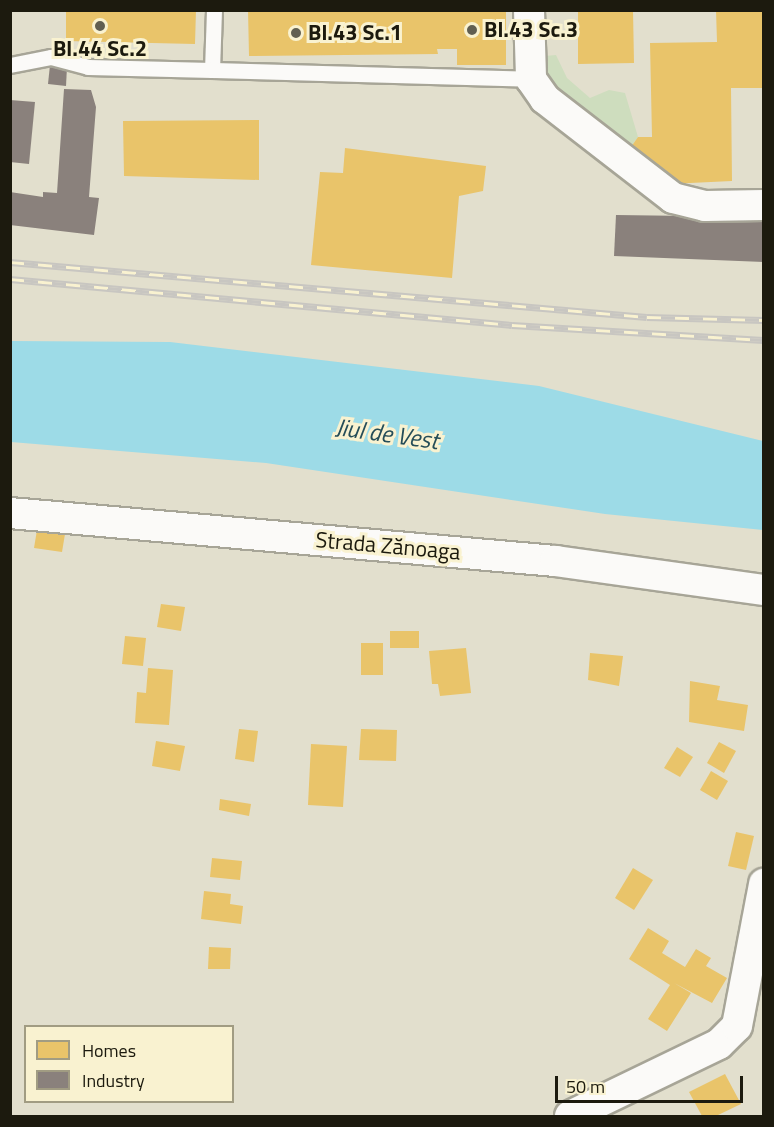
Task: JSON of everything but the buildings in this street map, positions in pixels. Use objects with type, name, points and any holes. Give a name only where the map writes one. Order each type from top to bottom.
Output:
[{"type":"street","points":[[529,10],[531,79],[545,99],[673,198],[705,206],[764,205]]},
{"type":"street","name":"Strada Zănoaga","points":[[10,513],[671,573],[764,590]]},
{"type":"street","points":[[570,1116],[719,1044],[737,1026],[764,884]]},
{"type":"lane","points":[[212,70],[214,10]]},
{"type":"lane","points":[[10,65],[51,57],[88,67],[531,79]]},
{"type":"green space","points":[[556,55],[567,78],[590,98],[609,90],[625,93],[638,137],[631,147],[544,86],[545,56]]},
{"type":"water","name":"Jiul de Vest","points":[[10,341],[170,342],[539,386],[763,441],[763,530],[605,514],[266,463],[11,442]]},
{"type":"railway","points":[[10,262],[647,317],[764,320]]},
{"type":"railway","points":[[10,279],[512,325],[764,340]]},
{"type":"place","name":"Bl.44 Sc.2","points":[[100,26]]},
{"type":"place","name":"Bl.43 Sc.3","points":[[472,30]]},
{"type":"place","name":"Bl.43 Sc.1","points":[[296,33]]}]
